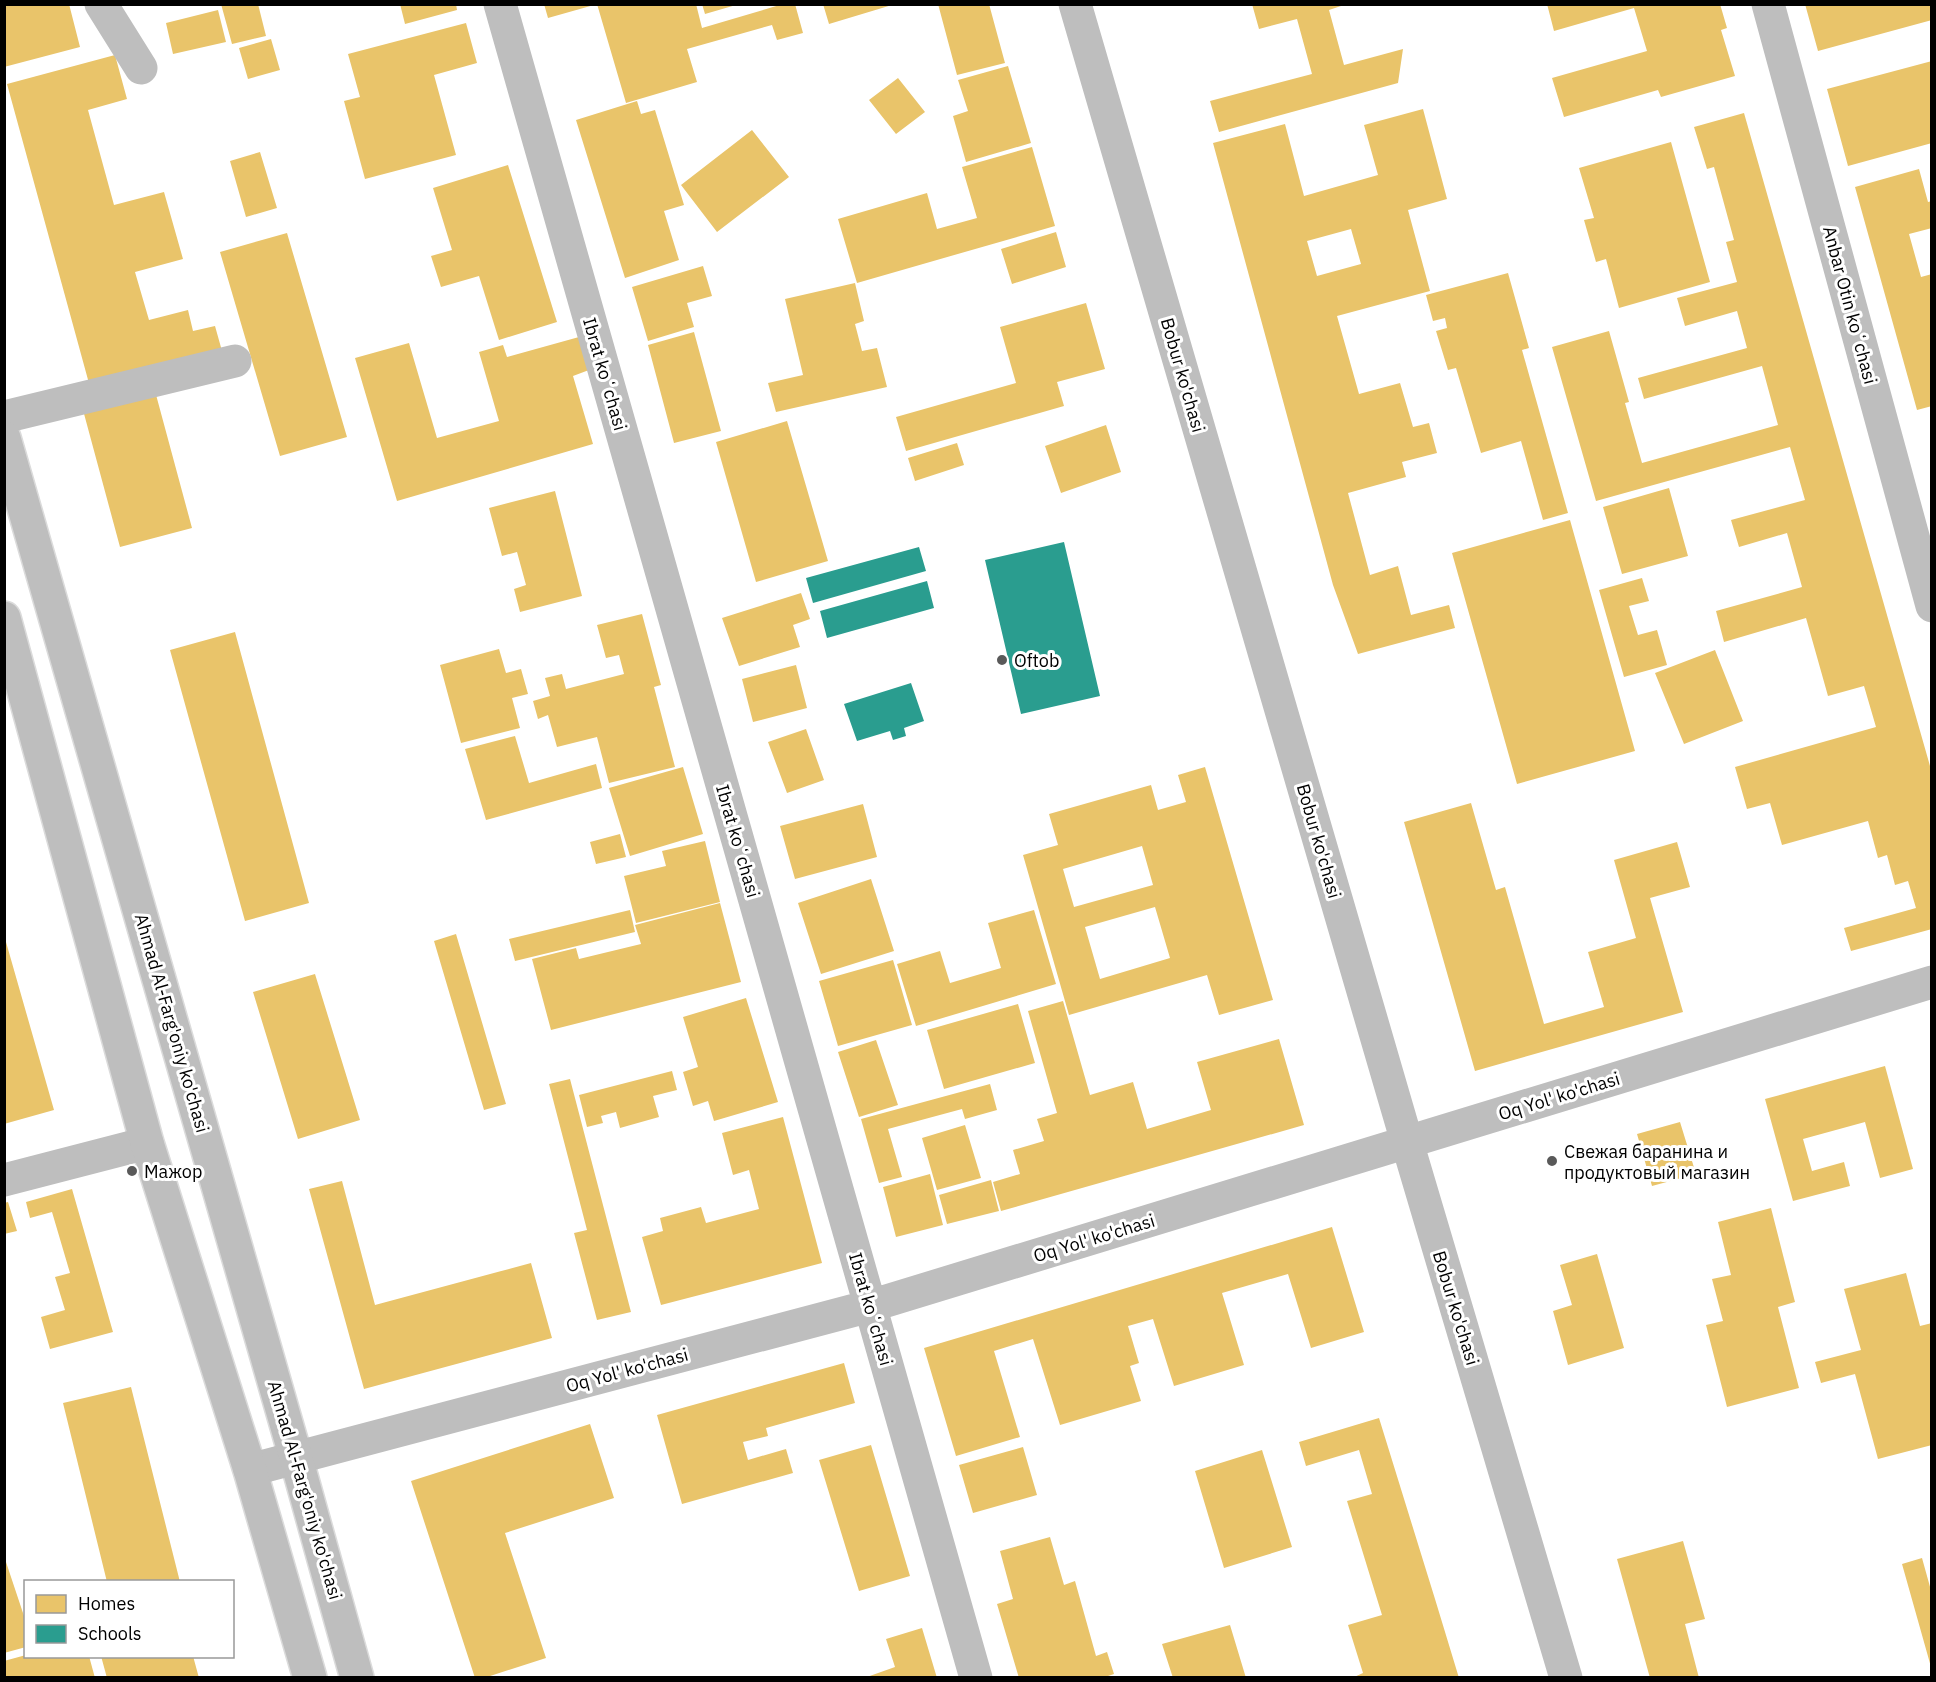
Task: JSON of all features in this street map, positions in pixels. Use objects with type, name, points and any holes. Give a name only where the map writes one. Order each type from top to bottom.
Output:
[{"type":"street","points":[[101,4],[141,68]]},
{"type":"street","name":"Ibrat koʻchasi","points":[[500,4],[976,1677]]},
{"type":"street","name":"Bobur ko'chasi","points":[[1075,4],[1407,1142],[1566,1677]]},
{"type":"street","name":"Anbar Otin koʻchasi","points":[[1768,4],[1932,606]]},
{"type":"street","points":[[4,417],[235,361]]},
{"type":"street","name":"Ahmad Al-Farg'oniy ko'chasi","points":[[4,438],[357,1677]]},
{"type":"street","points":[[4,618],[147,1143],[250,1470],[310,1677]]},
{"type":"street","name":"Oq Yol' ko'chasi","points":[[250,1470],[870,1306],[1932,982]]},
{"type":"street","points":[[4,1180],[147,1143]]},
{"type":"building: Homes","points":[[4,4],[69,4],[80,47],[4,67]]},
{"type":"building: Homes","points":[[221,4],[258,4],[266,36],[232,44]]},
{"type":"building: Homes","points":[[400,4],[456,4],[457,10],[405,24]]},
{"type":"building: Homes","points":[[544,4],[594,4],[594,5],[548,18]]},
{"type":"building: Homes","points":[[597,4],[696,4],[702,28],[783,4],[795,4],[803,33],[777,40],[772,25],[687,49],[697,82],[626,103]]},
{"type":"building: Homes","points":[[702,4],[736,4],[736,5],[705,14]]},
{"type":"building: Homes","points":[[823,4],[892,4],[892,5],[829,24]]},
{"type":"building: Homes","points":[[938,4],[989,4],[1005,63],[957,75]]},
{"type":"building: Homes","points":[[1252,4],[1347,4],[1329,10],[1344,65],[1403,49],[1398,83],[1219,132],[1210,101],[1312,74],[1297,19],[1259,29]]},
{"type":"building: Homes","points":[[1547,4],[1720,4],[1727,28],[1721,30],[1735,76],[1661,97],[1658,90],[1564,117],[1552,78],[1647,51],[1634,8],[1554,31]]},
{"type":"building: Homes","points":[[1805,4],[1932,4],[1932,20],[1818,51]]},
{"type":"building: Homes","points":[[218,10],[226,42],[173,54],[166,23]]},
{"type":"building: Homes","points":[[466,23],[477,63],[434,75],[456,155],[365,179],[344,101],[360,97],[348,54]]},
{"type":"building: Homes","points":[[271,39],[280,70],[248,79],[239,48]]},
{"type":"building: Homes","points":[[115,55],[127,99],[88,110],[114,205],[164,192],[183,259],[135,272],[149,320],[188,310],[193,331],[215,326],[222,351],[90,387],[7,84]]},
{"type":"building: Homes","points":[[1932,61],[1932,143],[1848,166],[1827,89]]},
{"type":"building: Homes","points":[[1008,66],[1031,143],[966,162],[953,116],[968,111],[958,80]]},
{"type":"building: Homes","points":[[898,78],[925,112],[896,134],[869,100]]},
{"type":"building: Homes","points":[[637,101],[641,114],[655,110],[684,205],[664,211],[679,260],[625,278],[576,120]]},
{"type":"building: Homes","points":[[1423,109],[1447,199],[1408,210],[1430,291],[1337,316],[1359,394],[1400,383],[1413,427],[1429,423],[1437,453],[1402,462],[1406,477],[1348,493],[1370,575],[1398,566],[1411,615],[1449,605],[1455,628],[1358,654],[1333,585],[1213,143],[1285,124],[1304,196],[1378,175],[1364,125]],"holes":[[[1351,229],[1361,264],[1317,276],[1307,241]]]},
{"type":"building: Homes","points":[[1744,113],[1932,773],[1932,929],[1851,951],[1844,928],[1916,908],[1908,881],[1895,885],[1887,855],[1878,858],[1868,821],[1782,845],[1770,803],[1747,809],[1735,767],[1876,727],[1864,686],[1828,696],[1806,618],[1724,642],[1716,611],[1802,587],[1787,533],[1739,547],[1731,520],[1805,500],[1790,447],[1596,501],[1552,347],[1609,331],[1629,402],[1625,403],[1642,463],[1778,425],[1762,366],[1644,399],[1638,378],[1747,348],[1737,311],[1685,326],[1677,298],[1737,282],[1726,242],[1734,240],[1714,167],[1707,169],[1694,127]]},
{"type":"building: Homes","points":[[752,130],[789,177],[717,232],[681,185]]},
{"type":"building: Homes","points":[[1671,142],[1710,282],[1619,308],[1606,259],[1596,262],[1584,220],[1594,218],[1579,168]]},
{"type":"building: Homes","points":[[1032,147],[1055,226],[857,283],[838,219],[927,193],[937,229],[977,218],[962,167]]},
{"type":"building: Homes","points":[[260,152],[277,208],[246,217],[230,161]]},
{"type":"building: Homes","points":[[508,165],[557,322],[499,340],[479,276],[441,287],[431,256],[452,250],[433,188]]},
{"type":"building: Homes","points":[[1919,169],[1928,202],[1932,201],[1932,228],[1909,234],[1921,277],[1932,274],[1932,406],[1917,410],[1855,187]]},
{"type":"building: Homes","points":[[1056,232],[1066,267],[1012,284],[1001,249]]},
{"type":"building: Homes","points":[[287,233],[347,437],[280,456],[220,252]]},
{"type":"building: Homes","points":[[703,266],[712,296],[687,303],[694,327],[648,341],[632,287]]},
{"type":"building: Homes","points":[[1508,273],[1529,348],[1522,350],[1568,513],[1543,520],[1521,441],[1481,453],[1456,368],[1448,370],[1436,331],[1447,328],[1445,318],[1433,321],[1426,295]]},
{"type":"building: Homes","points":[[855,283],[864,321],[855,324],[862,351],[877,348],[887,387],[776,412],[768,383],[803,375],[785,299]]},
{"type":"building: Homes","points":[[1086,303],[1105,369],[1057,382],[1064,406],[906,451],[896,417],[1016,383],[1000,327]]},
{"type":"building: Homes","points":[[694,332],[721,431],[674,443],[648,345]]},
{"type":"building: Homes","points":[[579,337],[589,370],[573,376],[593,444],[397,501],[355,358],[409,343],[437,438],[499,421],[479,352],[503,345],[507,357]]},
{"type":"building: Homes","points":[[155,391],[192,528],[120,547],[83,410]]},
{"type":"building: Homes","points":[[787,421],[828,561],[756,582],[716,442]]},
{"type":"building: Homes","points":[[1106,425],[1121,472],[1061,493],[1045,446]]},
{"type":"building: Homes","points":[[957,443],[964,465],[915,481],[908,458]]},
{"type":"building: Homes","points":[[1669,488],[1688,556],[1622,574],[1603,507]]},
{"type":"building: Homes","points":[[555,491],[582,596],[520,612],[514,589],[526,585],[517,552],[502,556],[489,508]]},
{"type":"building: Homes","points":[[1570,520],[1635,751],[1517,784],[1452,553]]},
{"type":"building: Homes","points":[[1642,578],[1649,601],[1629,606],[1638,635],[1657,630],[1667,665],[1624,677],[1599,590]]},
{"type":"building: Homes","points":[[801,593],[810,619],[793,625],[800,647],[739,666],[722,618]]},
{"type":"building: Homes","points":[[642,614],[661,685],[654,687],[675,767],[609,783],[597,737],[557,747],[548,715],[538,719],[533,701],[550,696],[545,678],[562,674],[566,689],[624,674],[619,655],[606,658],[597,625]]},
{"type":"building: Homes","points":[[235,632],[309,903],[245,921],[170,650]]},
{"type":"building: Homes","points":[[499,649],[506,673],[521,669],[528,694],[512,698],[520,728],[461,743],[440,665]]},
{"type":"building: Homes","points":[[1715,650],[1743,721],[1684,744],[1655,673]]},
{"type":"building: Homes","points":[[796,665],[807,708],[753,722],[742,679]]},
{"type":"building: Homes","points":[[806,729],[824,780],[787,793],[768,742]]},
{"type":"building: Homes","points":[[515,736],[529,783],[596,764],[602,788],[486,820],[465,749]]},
{"type":"building: Homes","points":[[683,767],[703,834],[630,856],[609,788]]},
{"type":"building: Homes","points":[[1205,767],[1273,1000],[1219,1015],[1207,975],[1069,1015],[1023,855],[1058,845],[1049,814],[1151,785],[1158,810],[1186,802],[1178,775]],"holes":[[[1142,846],[1153,885],[1074,907],[1063,869]],[[1155,907],[1170,958],[1100,979],[1085,927]]]},
{"type":"building: Homes","points":[[1471,803],[1496,890],[1505,887],[1544,1024],[1604,1007],[1588,952],[1636,938],[1614,860],[1677,842],[1690,887],[1650,898],[1683,1012],[1475,1071],[1404,822]]},
{"type":"building: Homes","points":[[863,804],[877,857],[795,879],[780,826]]},
{"type":"building: Homes","points":[[620,834],[626,857],[596,864],[590,842]]},
{"type":"building: Homes","points":[[705,841],[720,902],[636,923],[624,876],[666,866],[662,851]]},
{"type":"building: Homes","points":[[871,879],[894,951],[821,974],[798,903]]},
{"type":"building: Homes","points":[[720,903],[741,982],[551,1030],[532,959],[576,948],[579,959],[641,944],[635,925]]},
{"type":"building: Homes","points":[[630,910],[635,932],[515,961],[509,939]]},
{"type":"building: Homes","points":[[1034,910],[1056,984],[916,1026],[897,964],[940,951],[950,983],[1001,968],[988,923]]},
{"type":"building: Homes","points":[[456,934],[506,1104],[484,1110],[434,941]]},
{"type":"building: Homes","points":[[4,935],[54,1110],[4,1124]]},
{"type":"building: Homes","points":[[893,960],[912,1025],[838,1046],[819,981]]},
{"type":"building: Homes","points":[[315,974],[360,1120],[298,1139],[253,992]]},
{"type":"building: Homes","points":[[746,998],[778,1102],[714,1121],[708,1101],[693,1106],[683,1072],[698,1067],[683,1017]]},
{"type":"building: Homes","points":[[1063,1001],[1090,1095],[1133,1082],[1147,1129],[1211,1110],[1197,1062],[1279,1039],[1304,1125],[1001,1211],[993,1182],[1020,1174],[1013,1150],[1044,1141],[1037,1119],[1057,1113],[1028,1011]]},
{"type":"building: Homes","points":[[1018,1004],[1035,1063],[944,1089],[927,1030]]},
{"type":"building: Homes","points":[[876,1040],[898,1105],[859,1117],[838,1052]]},
{"type":"building: Homes","points":[[1885,1066],[1913,1169],[1880,1178],[1865,1122],[1803,1139],[1812,1171],[1844,1162],[1850,1186],[1793,1201],[1765,1099]]},
{"type":"building: Homes","points":[[672,1071],[677,1090],[653,1096],[659,1117],[620,1128],[616,1112],[601,1116],[603,1123],[587,1127],[579,1095]]},
{"type":"building: Homes","points":[[570,1079],[631,1312],[597,1320],[574,1233],[587,1230],[549,1084]]},
{"type":"building: Homes","points":[[990,1084],[997,1110],[965,1119],[962,1109],[888,1129],[902,1177],[879,1183],[861,1119]]},
{"type":"building: Homes","points":[[783,1117],[822,1263],[661,1305],[642,1237],[663,1231],[660,1218],[701,1207],[706,1223],[759,1209],[749,1170],[733,1175],[722,1133]]},
{"type":"building: Homes","points":[[1680,1122],[1696,1174],[1652,1186],[1637,1134]]},
{"type":"building: Homes","points":[[965,1125],[981,1178],[937,1190],[922,1138]]},
{"type":"building: Homes","points":[[930,1174],[943,1225],[896,1237],[883,1187]]},
{"type":"building: Homes","points":[[991,1180],[999,1211],[947,1224],[939,1195]]},
{"type":"building: Homes","points":[[342,1181],[375,1305],[531,1263],[552,1338],[364,1389],[309,1189]]},
{"type":"building: Homes","points":[[72,1189],[113,1332],[50,1349],[41,1317],[65,1310],[55,1277],[70,1273],[52,1212],[30,1218],[26,1202]]},
{"type":"building: Homes","points":[[8,1202],[17,1231],[4,1234],[4,1203]]},
{"type":"building: Homes","points":[[1771,1208],[1795,1302],[1778,1307],[1799,1388],[1727,1407],[1706,1325],[1723,1321],[1712,1279],[1731,1275],[1718,1222]]},
{"type":"building: Homes","points":[[1332,1227],[1364,1332],[1311,1348],[1288,1274],[1222,1293],[1244,1365],[1174,1386],[1153,1319],[1128,1326],[1139,1363],[1130,1366],[1141,1401],[1060,1425],[1033,1339],[994,1351],[1020,1437],[956,1456],[924,1348]]},
{"type":"building: Homes","points":[[1597,1254],[1624,1348],[1568,1365],[1553,1311],[1572,1305],[1560,1265]]},
{"type":"building: Homes","points":[[1906,1273],[1920,1326],[1932,1323],[1932,1445],[1878,1459],[1855,1374],[1821,1383],[1815,1362],[1861,1350],[1844,1289]]},
{"type":"building: Homes","points":[[844,1363],[855,1403],[766,1428],[768,1436],[743,1442],[748,1460],[786,1449],[793,1473],[682,1504],[657,1415]]},
{"type":"building: Homes","points":[[131,1387],[179,1580],[107,1580],[63,1403]]},
{"type":"building: Homes","points":[[1379,1418],[1459,1678],[1352,1678],[1363,1673],[1348,1625],[1382,1615],[1347,1501],[1372,1494],[1359,1450],[1306,1466],[1299,1442]]},
{"type":"building: Homes","points":[[590,1424],[614,1498],[505,1533],[546,1658],[484,1678],[475,1678],[411,1481]]},
{"type":"building: Homes","points":[[871,1445],[910,1576],[859,1591],[819,1460]]},
{"type":"building: Homes","points":[[1023,1447],[1037,1495],[973,1513],[959,1465]]},
{"type":"building: Homes","points":[[1262,1450],[1292,1547],[1224,1568],[1195,1471]]},
{"type":"building: Homes","points":[[1050,1537],[1064,1585],[1075,1581],[1096,1656],[1107,1652],[1114,1674],[1102,1678],[1019,1678],[997,1604],[1013,1599],[1000,1551]]},
{"type":"building: Homes","points":[[1683,1541],[1705,1619],[1685,1624],[1699,1678],[1650,1678],[1617,1559]]},
{"type":"building: Homes","points":[[1922,1558],[1932,1594],[1931,1667],[1902,1564]]},
{"type":"building: Homes","points":[[4,1562],[6,1562],[24,1616],[24,1648],[4,1653]]},
{"type":"building: Homes","points":[[1230,1625],[1246,1678],[1173,1678],[1162,1644]]},
{"type":"building: Homes","points":[[922,1628],[937,1678],[864,1678],[895,1667],[886,1639]]},
{"type":"building: Homes","points":[[24,1656],[24,1658],[90,1658],[95,1678],[4,1678],[4,1661]]},
{"type":"building: Homes","points":[[102,1658],[194,1658],[199,1678],[107,1678]]},
{"type":"building: Schools","points":[[1064,542],[1100,696],[1021,714],[985,560]]},
{"type":"building: Schools","points":[[919,547],[926,571],[813,603],[806,578]]},
{"type":"building: Schools","points":[[927,581],[934,608],[827,638],[820,611]]},
{"type":"building: Schools","points":[[911,683],[924,721],[904,728],[906,736],[893,740],[890,731],[857,741],[844,704]]},
{"type":"place","name":"Oftob","points":[[1002,660]]},
{"type":"place","name":"Свежая баранина и продуктовый магазин","points":[[1552,1161]]},
{"type":"place","name":"Мажор","points":[[132,1171]]}]
